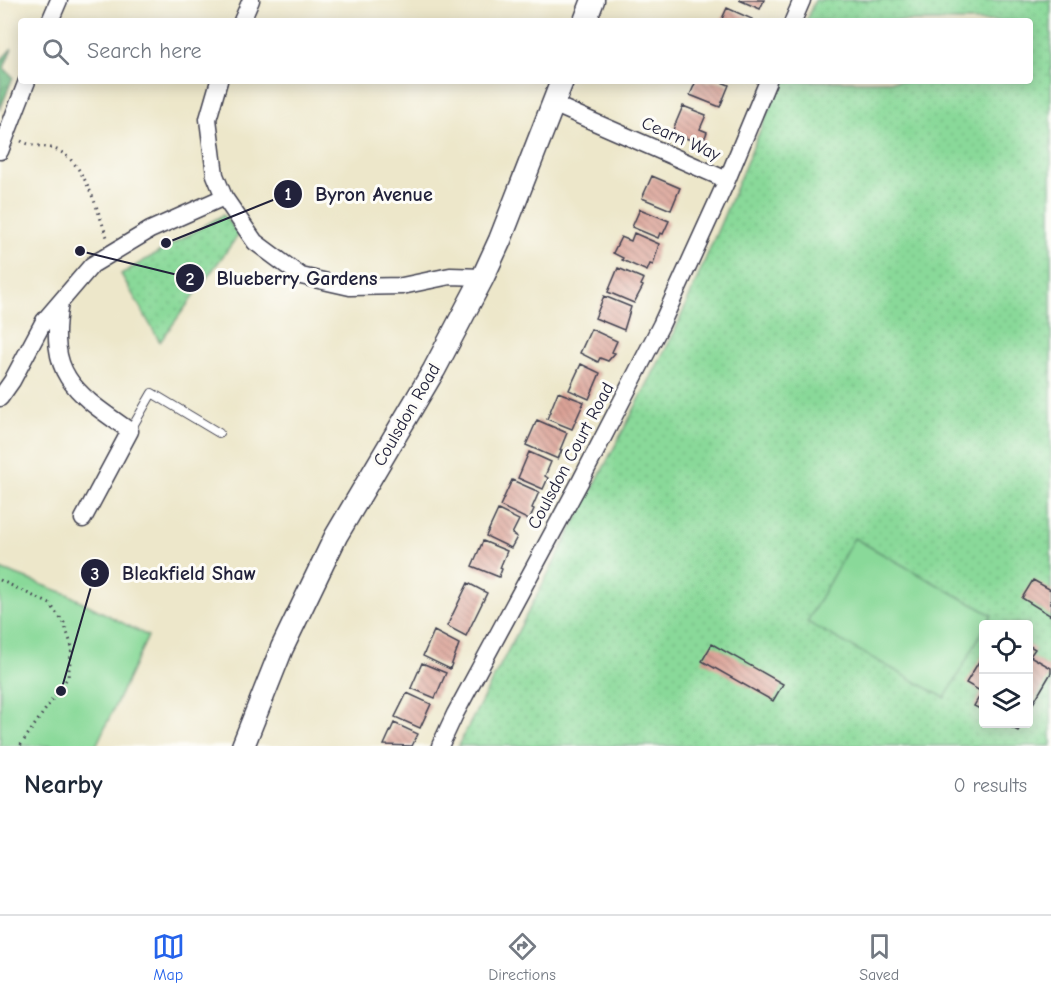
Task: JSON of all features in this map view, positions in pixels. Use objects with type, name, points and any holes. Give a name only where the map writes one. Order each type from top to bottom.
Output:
[{"type":"main road","points":[[586,18],[593,0]]},
{"type":"main road","name":"Coulsdon Road","points":[[243,746],[282,648],[336,536],[434,370],[483,277],[500,240],[561,84]]},
{"type":"street","points":[[51,18],[58,0]]},
{"type":"street","points":[[243,18],[251,0]]},
{"type":"street","points":[[794,18],[802,0]]},
{"type":"street","points":[[0,151],[4,131],[26,84]]},
{"type":"street","points":[[218,84],[208,119],[215,175],[224,197],[255,242],[301,276],[350,287],[402,286],[450,276],[483,277]]},
{"type":"street","name":"Cearn Way","points":[[553,104],[727,180],[767,84]]},
{"type":"street","name":"Coulsdon Court Road","points":[[440,746],[661,325],[727,180]]},
{"type":"street","points":[[0,398],[12,381],[44,321],[92,265],[150,230],[224,197]]},
{"type":"street","points":[[60,303],[55,329],[61,362],[67,379],[85,399],[130,431],[82,519]]},
{"type":"lane","points":[[130,431],[152,393],[219,433]]},
{"type":"path","points":[[4,131],[15,134],[22,142],[35,147],[56,150],[72,160],[90,192],[112,253]]},
{"type":"path","points":[[0,580],[50,604],[64,623],[72,647],[68,677],[20,746]]},
{"type":"green space","points":[[815,0],[1051,0],[1051,746],[458,746],[674,333],[780,84],[1033,84],[1033,18],[807,18]]},
{"type":"green space","points":[[12,48],[4,68],[13,77],[0,110],[0,61]]},
{"type":"green space","points":[[223,215],[239,234],[160,342],[121,274]]},
{"type":"green space","points":[[854,538],[992,615],[989,620],[979,620],[979,637],[945,698],[807,622]]},
{"type":"green space","points":[[0,569],[67,594],[148,636],[96,746],[0,746]]},
{"type":"building","points":[[739,0],[764,0],[760,9]]},
{"type":"building","points":[[727,8],[750,18],[722,18]]},
{"type":"building","points":[[695,84],[729,85],[720,107],[690,95]]},
{"type":"building","points":[[683,106],[706,115],[700,129],[707,132],[702,145],[672,132]]},
{"type":"building","points":[[652,176],[680,188],[671,210],[642,198]]},
{"type":"building","points":[[640,209],[669,221],[663,234],[660,233],[658,238],[632,227]]},
{"type":"building","points":[[634,233],[659,244],[653,265],[650,264],[647,271],[622,260],[623,258],[613,253],[621,237],[631,241]]},
{"type":"building","points":[[618,268],[644,279],[634,303],[608,292]]},
{"type":"building","points":[[604,296],[631,307],[624,330],[595,318]]},
{"type":"building","points":[[591,329],[617,341],[612,352],[615,353],[608,361],[600,358],[598,362],[580,353]]},
{"type":"building","points":[[581,364],[600,373],[589,399],[569,390]]},
{"type":"building","points":[[558,392],[584,402],[572,429],[547,419]]},
{"type":"building","points":[[537,420],[567,433],[558,459],[526,445]]},
{"type":"building","points":[[529,452],[551,462],[543,489],[518,478]]},
{"type":"building","points":[[512,480],[539,492],[529,520],[500,506]]},
{"type":"building","points":[[498,510],[519,520],[512,534],[517,537],[511,548],[486,536]]},
{"type":"building","points":[[483,541],[507,551],[499,577],[472,566]]},
{"type":"building","points":[[1033,580],[1051,590],[1051,616],[1022,598]]},
{"type":"building","points":[[468,583],[487,593],[466,636],[447,626]]},
{"type":"building","points":[[434,631],[459,644],[450,669],[423,656]]},
{"type":"building","points":[[712,644],[783,684],[773,701],[702,661]]},
{"type":"building","points":[[1033,658],[1051,668],[1051,673],[1033,704]]},
{"type":"building","points":[[979,661],[979,690],[966,683]]},
{"type":"building","points":[[422,663],[446,673],[435,698],[411,688]]},
{"type":"building","points":[[407,693],[431,704],[420,728],[395,717]]},
{"type":"building","points":[[979,697],[979,708],[974,706]]},
{"type":"building","points":[[394,723],[418,734],[412,746],[384,745]]},
{"type":"place","name":"Byron Avenue","points":[[166,243]]},
{"type":"place","name":"Blueberry Gardens","points":[[80,251]]},
{"type":"place","name":"Bleakfield Shaw","points":[[61,691]]}]
